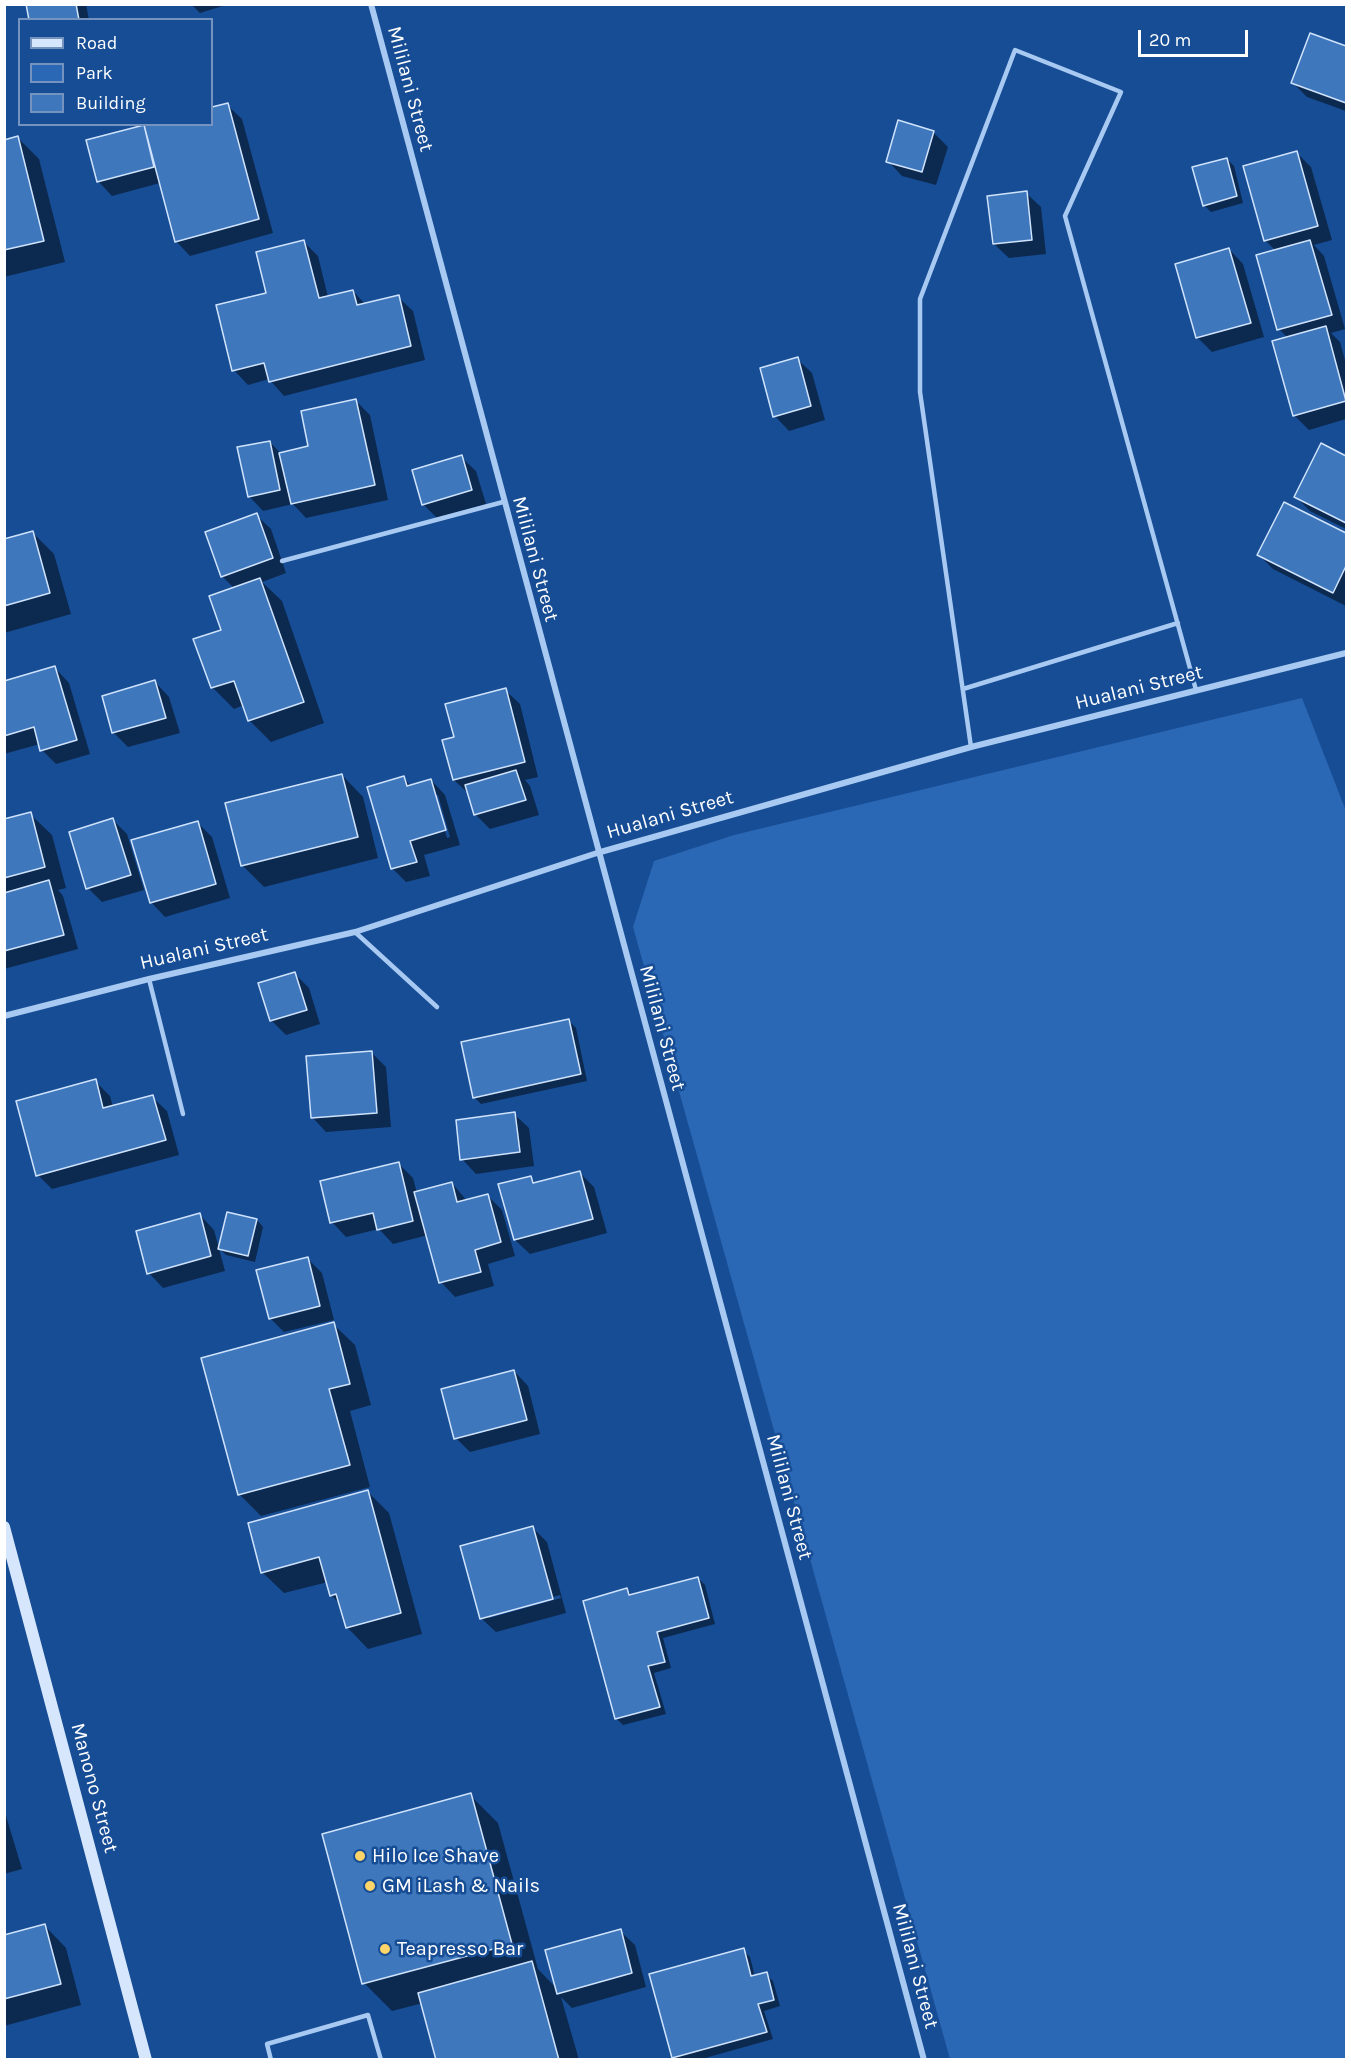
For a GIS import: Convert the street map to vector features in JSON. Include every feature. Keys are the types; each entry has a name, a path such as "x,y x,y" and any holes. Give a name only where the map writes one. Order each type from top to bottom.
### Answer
{"street":[{"name":"Mililani Street","path":"371,4 597,853 924,2060"},
{"name":"Hualani Street","path":"4,1016 149,979 355,932 597,853 971,747 1347,652"},
{"name":"Manono Street","path":"4,1527 146,2060"}],"lane":[{"path":"971,747 920,392 920,299 1015,50 1121,92 1065,216 1196,690"},
{"path":"282,561 503,502"},
{"path":"963,690 1178,623"},
{"path":"355,932 437,1007"},
{"path":"149,979 183,1114"},
{"path":"272,2060 267,2044 369,2015 381,2060"}],"green space":[{"path":"1302,698 1346,811 1346,2059 950,2059 633,927 654,861 734,835"}],"building":[{"path":"26,4 76,4 79,18 29,18"},
{"path":"1310,33 1346,46 1346,103 1291,83"},
{"path":"228,103 259,219 175,242 144,126 213,126 213,107"},
{"path":"898,120 934,131 922,172 886,162"},
{"path":"144,126 154,167 97,182 86,140"},
{"path":"18,136 44,241 4,250 4,140"},
{"path":"1297,151 1318,226 1264,241 1243,166"},
{"path":"1227,158 1237,196 1203,206 1192,167"},
{"path":"1027,191 1032,240 993,244 987,196"},
{"path":"304,240 319,298 353,290 357,305 399,295 411,346 269,382 264,363 232,371 216,305 266,293 256,252"},
{"path":"1310,240 1332,315 1277,330 1256,255"},
{"path":"1229,248 1251,323 1196,338 1175,264"},
{"path":"1326,326 1346,401 1293,416 1272,341"},
{"path":"798,357 811,406 773,417 760,368"},
{"path":"356,399 375,485 291,504 279,453 308,446 301,411"},
{"path":"270,441 280,490 248,497 237,447"},
{"path":"1321,443 1346,456 1346,523 1294,497"},
{"path":"462,455 472,490 422,505 412,470"},
{"path":"1284,502 1346,533 1346,566 1333,593 1257,555"},
{"path":"257,513 273,558 221,577 205,532"},
{"path":"33,531 50,593 4,606 4,539"},
{"path":"260,578 304,702 248,721 234,681 211,688 193,639 221,630 209,596"},
{"path":"55,666 77,740 40,751 34,727 4,736 4,681"},
{"path":"155,680 166,718 112,733 102,696"},
{"path":"506,688 525,762 453,780 442,740 454,737 445,704"},
{"path":"516,770 526,800 474,815 465,785"},
{"path":"342,774 358,837 241,866 225,803"},
{"path":"404,776 407,786 431,779 446,830 410,841 417,862 391,869 367,787"},
{"path":"31,812 45,867 4,878 4,819"},
{"path":"113,818 131,875 86,889 69,832"},
{"path":"198,821 216,884 150,903 131,840"},
{"path":"49,880 64,935 4,951 4,893"},
{"path":"295,972 307,1010 270,1021 258,983"},
{"path":"569,1019 581,1074 473,1098 461,1042"},
{"path":"372,1051 377,1113 311,1118 306,1056"},
{"path":"96,1079 103,1108 153,1095 166,1140 36,1176 16,1101"},
{"path":"515,1112 520,1152 460,1160 456,1120"},
{"path":"399,1162 413,1221 377,1230 373,1213 330,1223 320,1181"},
{"path":"580,1171 593,1219 514,1240 498,1184 531,1176 533,1183"},
{"path":"452,1182 457,1202 488,1194 501,1242 475,1250 481,1272 439,1283 414,1192"},
{"path":"227,1212 257,1219 248,1256 218,1249"},
{"path":"200,1213 211,1256 147,1274 136,1231"},
{"path":"308,1257 320,1306 269,1319 256,1270"},
{"path":"334,1322 350,1384 329,1389 350,1465 238,1495 201,1358"},
{"path":"514,1370 527,1420 454,1439 441,1389"},
{"path":"368,1490 401,1613 346,1628 336,1594 330,1596 319,1557 261,1573 248,1523"},
{"path":"533,1526 553,1599 480,1619 460,1546"},
{"path":"698,1577 709,1618 657,1632 665,1662 648,1666 660,1707 615,1719 583,1601 627,1588 629,1595"},
{"path":"471,1793 512,1944 362,1984 322,1834"},
{"path":"45,1924 61,1984 4,1999 4,1935"},
{"path":"621,1929 632,1973 557,1994 545,1950"},
{"path":"744,1948 751,1976 767,1972 774,2000 758,2004 767,2032 672,2058 649,1974"},
{"path":"532,1961 559,2060 436,2060 418,1993"}],"place":[{"name":"Hilo Ice Shave","path":"360,1856"},
{"name":"GM iLash & Nails","path":"370,1886"},
{"name":"Teapresso Bar","path":"385,1949"}]}
